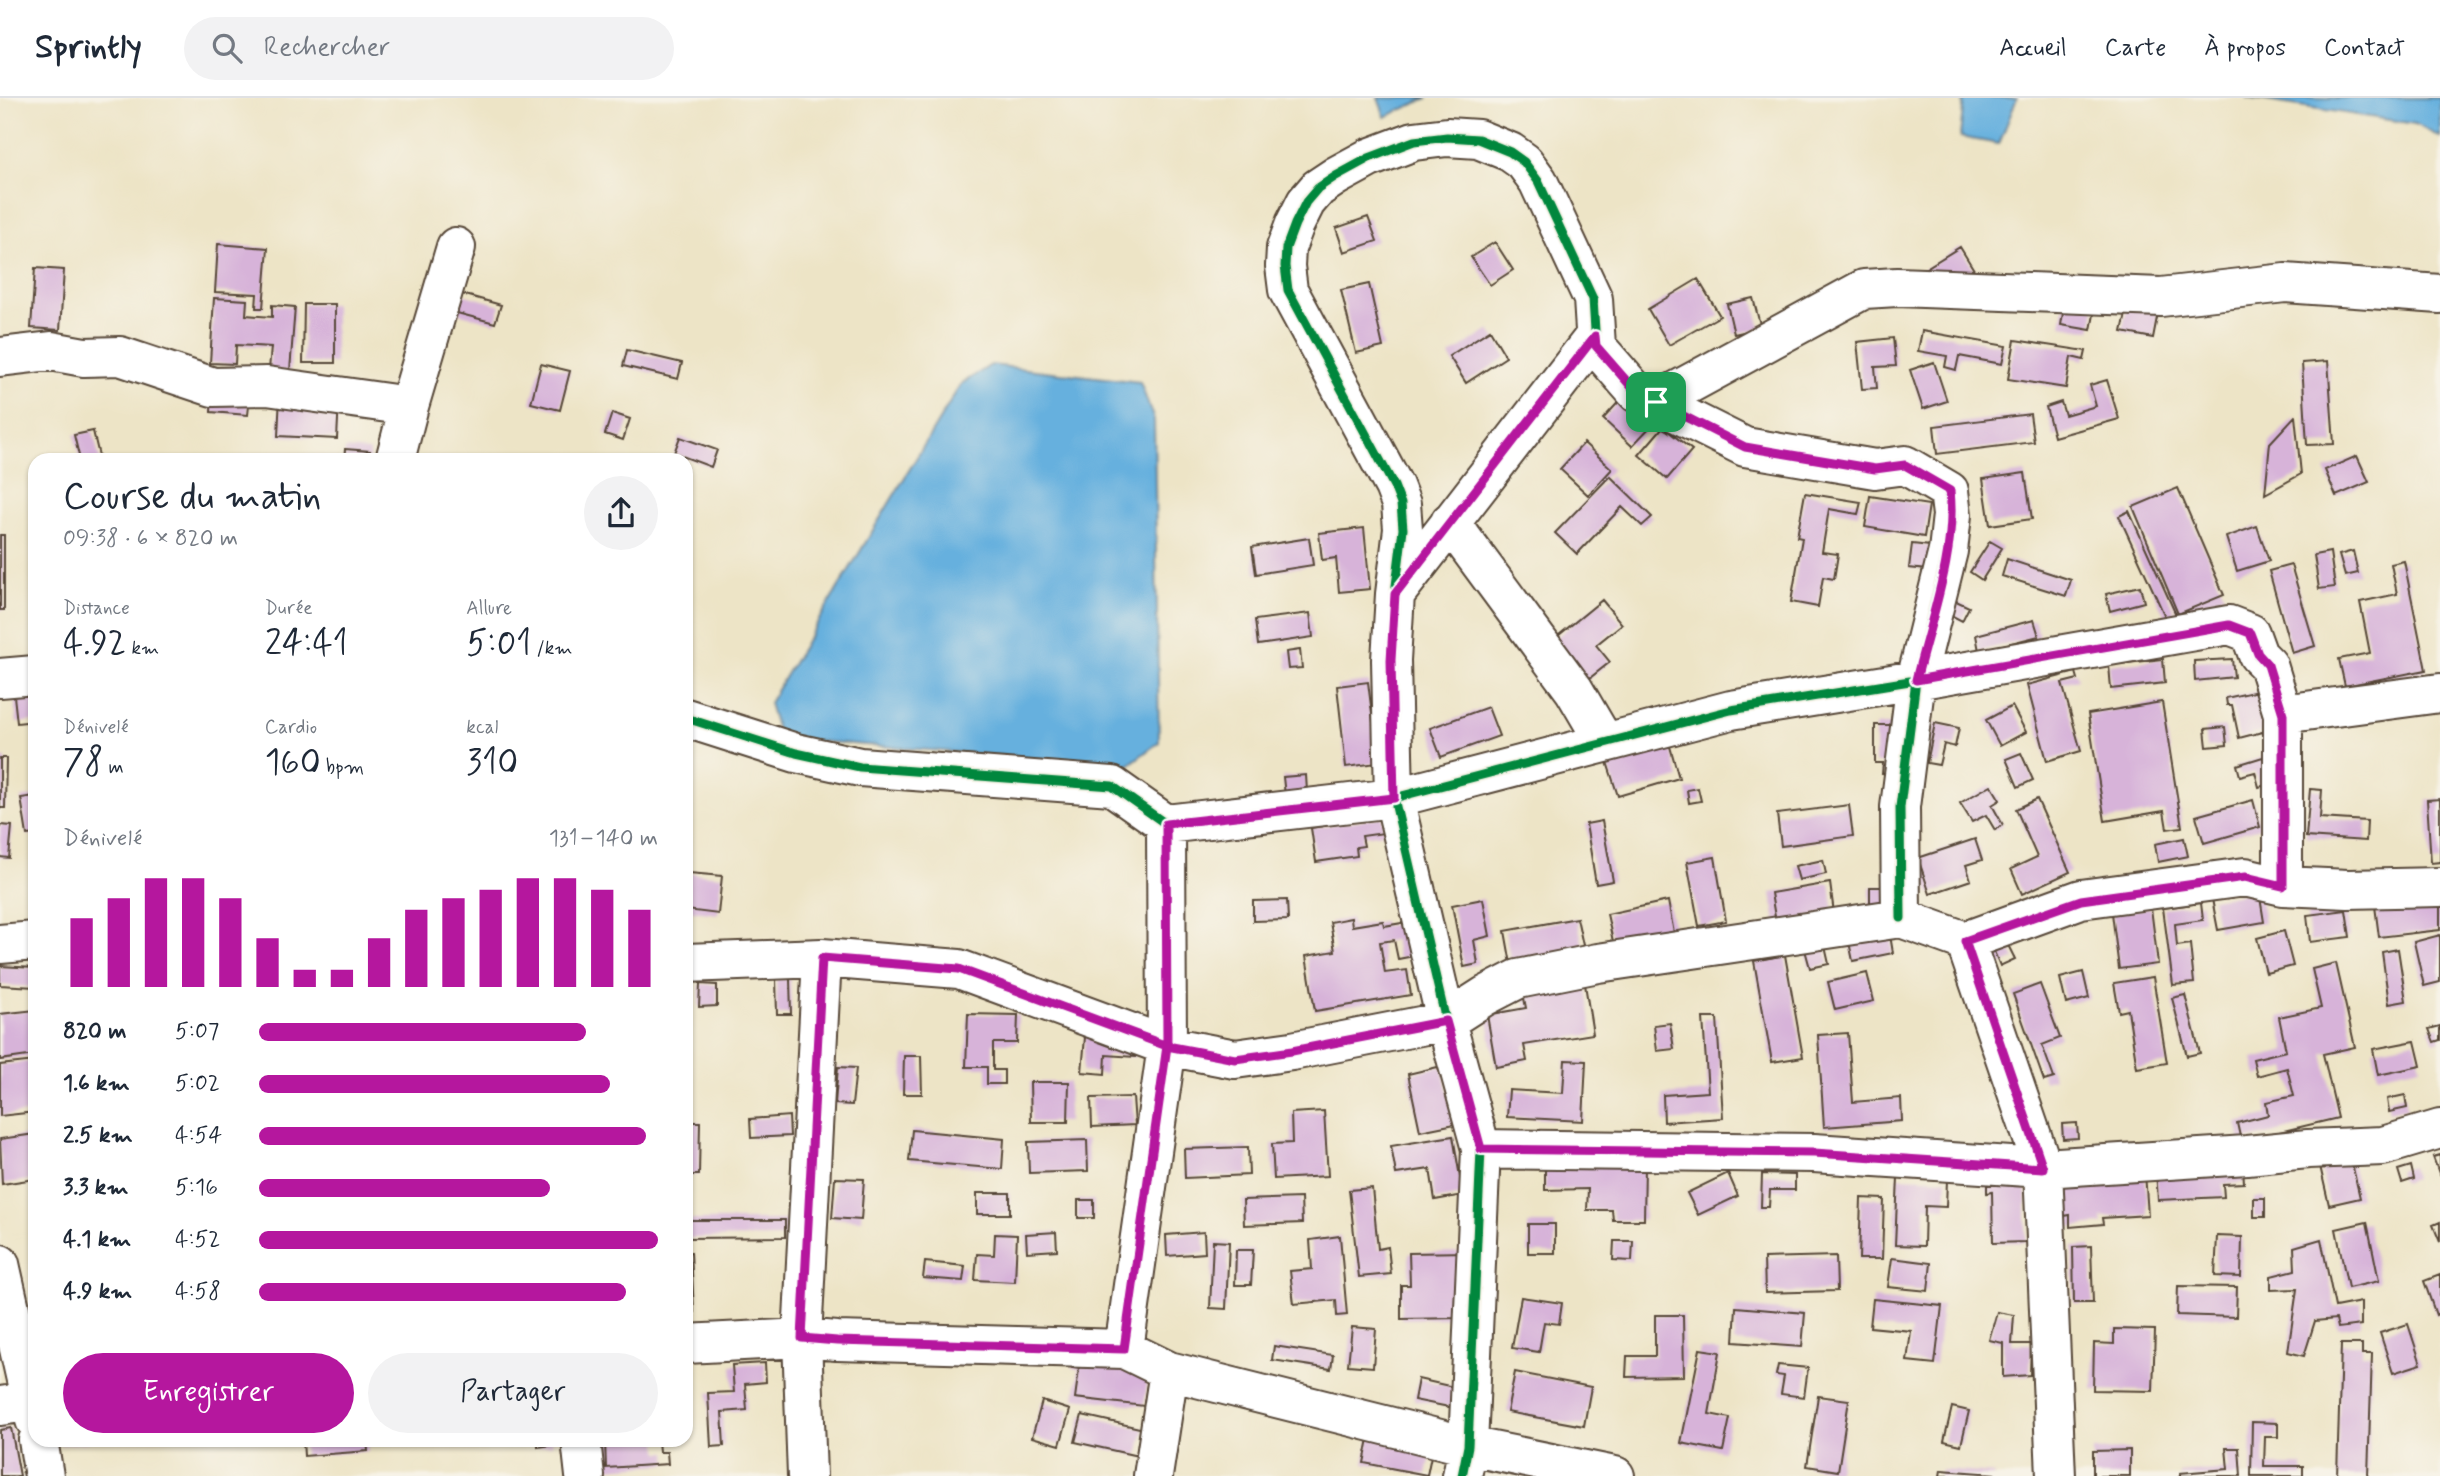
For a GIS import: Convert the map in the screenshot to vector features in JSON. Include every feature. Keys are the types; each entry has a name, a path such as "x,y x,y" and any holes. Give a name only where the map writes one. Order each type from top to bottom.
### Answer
{"street":[{"path":"1465,1461 1481,1149 1446,1021 1394,798 1391,660 1403,529 1401,504 1289,290 1285,266 1286,248 1306,202 1318,188 1369,158 1414,141 1447,137 1478,139 1510,152 1524,162 1538,181 1594,299 1596,346 1637,393 1745,447 1875,469 1905,465 1950,491 1952,515 1948,551 1916,680 1900,807 1901,918"},
{"path":"397,453 456,247"},
{"path":"1656,402 1864,289 1898,287 2161,297 2286,283 2440,294"},
{"path":"1395,594 1595,336"},
{"path":"0,357 51,351 84,356 120,356 213,387 267,386 409,405"},
{"path":"1450,522 1574,690 1605,743"},
{"path":"693,720 796,753 860,767 1112,786 1166,824 1394,798 1731,710 2229,625 2250,633 2258,654 2268,665 2283,714 2283,886"},
{"path":"0,678 28,676"},
{"path":"2283,714 2440,693"},
{"path":"1124,1349 1167,1046 1166,824"},
{"path":"693,963 822,958 959,969 1167,1046 1235,1059 1292,1051 1446,1021 1518,979 1598,963 1901,918 1965,941 2081,900 2245,877 2283,886 2348,889 2440,887"},
{"path":"1965,941 2043,1168 2056,1476"},
{"path":"0,944 28,942"},
{"path":"807,1476 802,1338 822,958"},
{"path":"1481,1149 1814,1153 2043,1168 2383,1146 2440,1129"},
{"path":"0,1264 26,1407"},
{"path":"693,1344 802,1338 1124,1349 1169,1371 1465,1461 1615,1476"},
{"path":"1153,1476 1169,1371"},
{"path":"39,1447 44,1476"},
{"path":"582,1447 585,1476"}],"water":[{"path":"1378,98 1428,98 1385,117"},
{"path":"1964,98 2017,98 1999,144 1960,137"},
{"path":"2247,98 2440,98 2440,137 2415,124"},
{"path":"991,365 1140,382 1154,420 1159,742 1127,766 779,738 769,703 961,384"}],"building":[{"path":"1368,217 1377,241 1344,252 1336,228"},
{"path":"1495,242 1513,270 1490,285 1471,257"},
{"path":"218,244 268,248 263,308 256,308 257,294 215,292"},
{"path":"1960,247 1976,273 1915,275"},
{"path":"35,268 64,270 60,330 31,328"},
{"path":"1698,279 1720,316 1669,345 1648,309"},
{"path":"1369,284 1383,347 1356,353 1341,290"},
{"path":"2067,289 2095,309 2091,330 2061,325"},
{"path":"2131,291 2161,297 2153,338 2122,332"},
{"path":"462,294 501,305 495,323 457,313"},
{"path":"214,298 247,300 246,315 272,317 272,305 295,307 290,371 269,370 271,347 236,345 235,364 210,363"},
{"path":"1753,298 1761,328 1734,334 1727,304"},
{"path":"304,304 335,304 335,363 303,363"},
{"path":"1490,330 1506,357 1466,383 1449,356"},
{"path":"1922,331 2006,346 2002,364 1959,356 1956,370 1945,367 1947,356 1918,351"},
{"path":"1893,338 1896,366 1875,367 1877,388 1862,389 1857,342"},
{"path":"2015,340 2086,351 2084,360 2071,357 2066,388 2008,379"},
{"path":"627,350 682,363 678,379 623,366"},
{"path":"2328,361 2334,444 2307,445 2302,363"},
{"path":"1934,362 1947,401 1923,409 1910,370"},
{"path":"541,364 570,371 560,410 531,403"},
{"path":"2107,380 2119,419 2054,437 2046,407 2061,402 2065,415 2096,406 2090,385"},
{"path":"212,395 250,397 248,415 211,412"},
{"path":"280,396 339,399 337,439 278,436"},
{"path":"1624,396 1654,423 1632,446 1603,419"},
{"path":"612,413 630,419 623,440 605,434"},
{"path":"2030,414 2034,442 1937,454 1934,426"},
{"path":"2295,416 2301,474 2265,494 2270,443"},
{"path":"1663,427 1692,450 1667,479 1639,455"},
{"path":"93,431 98,453 78,453 74,435"},
{"path":"680,437 717,450 711,467 693,460 693,453 674,453"},
{"path":"1584,443 1612,469 1588,495 1560,469"},
{"path":"345,449 370,451 370,453 345,453"},
{"path":"2357,456 2369,482 2336,496 2325,470"},
{"path":"2025,473 2032,519 1990,525 1983,479"},
{"path":"1610,476 1652,517 1642,526 1622,507 1577,554 1555,533"},
{"path":"2178,488 2224,595 2178,614 2133,507"},
{"path":"1805,493 1861,502 1858,514 1829,509 1822,552 1838,554 1834,579 1823,577 1818,607 1791,602 1802,538 1797,537"},
{"path":"1870,496 1929,505 1924,537 1865,527"},
{"path":"2129,511 2177,617 2167,621 2119,516"},
{"path":"2257,526 2269,561 2237,571 2226,537"},
{"path":"1364,528 1370,589 1339,592 1336,558 1322,560 1319,533"},
{"path":"0,535 4,535 4,610 0,610"},
{"path":"1309,538 1313,565 1256,574 1252,547"},
{"path":"1990,541 2002,548 1982,580 1970,572"},
{"path":"1912,544 1930,546 1927,570 1909,568"},
{"path":"2353,551 2358,573 2345,576 2339,555"},
{"path":"2330,552 2335,587 2319,589 2314,555"},
{"path":"2007,559 2071,580 2066,596 2002,576"},
{"path":"2404,561 2426,670 2345,686 2339,659 2370,653 2360,602 2397,594 2391,564"},
{"path":"2291,565 2315,646 2292,653 2269,571"},
{"path":"2140,586 2144,602 2110,611 2106,594"},
{"path":"1602,600 1622,624 1596,645 1610,662 1586,681 1553,640"},
{"path":"1954,600 1969,607 1962,621 1947,613"},
{"path":"1310,613 1313,637 1258,645 1255,620"},
{"path":"2034,620 2039,636 1979,651 1976,635"},
{"path":"1300,650 1302,668 1288,669 1286,652"},
{"path":"2163,659 2165,683 2111,689 2109,665"},
{"path":"2232,659 2234,677 2195,681 2194,661"},
{"path":"2076,672 2078,679 2062,683 2081,751 2047,761 2027,685"},
{"path":"1368,682 1378,763 1346,767 1337,686"},
{"path":"2258,691 2266,731 2239,738 2232,705 2227,705 2226,698"},
{"path":"28,695 28,722 17,723 14,696"},
{"path":"2162,702 2182,827 2167,829 2164,811 2105,821 2088,714"},
{"path":"2012,706 2026,732 2000,746 1986,720"},
{"path":"1488,707 1499,736 1441,757 1430,728"},
{"path":"1935,723 1959,728 1955,747 1944,744 1939,765 1927,763"},
{"path":"1875,725 1892,725 1892,774 1882,774 1883,763 1875,763"},
{"path":"2225,727 2227,745 2207,747 2205,729"},
{"path":"1669,743 1679,778 1618,796 1607,762"},
{"path":"2021,753 2033,780 2018,787 2006,759"},
{"path":"2266,756 2273,783 2259,787 2255,772 2240,776 2237,765"},
{"path":"0,758 6,758 5,808 0,808"},
{"path":"1306,775 1307,792 1285,795 1283,777"},
{"path":"1991,785 2000,800 1992,805 2003,825 1995,830 1986,815 1972,822 1960,803"},
{"path":"1698,788 1701,801 1689,803 1687,790"},
{"path":"2310,789 2322,790 2320,818 2367,821 2366,841 2306,837"},
{"path":"28,797 28,835 27,835 21,798"},
{"path":"2037,799 2070,872 2022,894 2011,869 2037,857 2016,809"},
{"path":"2440,799 2440,862 2431,863 2427,800"},
{"path":"2253,800 2260,827 2204,843 2196,816"},
{"path":"1849,805 1853,836 1781,846 1777,814"},
{"path":"1382,817 1384,833 1362,836 1364,846 1356,847 1357,856 1316,862 1311,828"},
{"path":"1602,821 1613,881 1596,884 1586,824"},
{"path":"0,825 12,826 9,858 0,857"},
{"path":"2184,838 2188,856 2158,862 2155,844"},
{"path":"1975,839 1982,860 1966,865 1971,880 1930,894 1918,858"},
{"path":"1715,857 1726,921 1699,926 1687,862"},
{"path":"1823,860 1826,874 1799,880 1795,866"},
{"path":"693,873 722,876 718,914 693,911"},
{"path":"1830,883 1834,913 1776,923 1771,893"},
{"path":"1870,887 1890,887 1890,906 1870,906"},
{"path":"2259,891 2264,922 2218,930 2212,899"},
{"path":"2440,898 2440,930 2379,937 2375,906"},
{"path":"1483,899 1490,936 1474,940 1478,964 1464,967 1452,905"},
{"path":"1287,900 1288,920 1253,921 1253,901"},
{"path":"1668,901 1674,933 1614,946 1607,914"},
{"path":"2201,903 2203,920 2175,924 2177,946 2190,944 2194,983 2173,985 2163,908"},
{"path":"2151,908 2158,964 2119,969 2112,913"},
{"path":"2346,910 2350,937 2310,942 2307,915"},
{"path":"1351,918 1352,926 1383,921 1384,926 1408,922 1414,956 1398,959 1394,940 1380,942 1385,973 1407,970 1411,995 1315,1011 1306,956 1335,951 1330,922"},
{"path":"1577,918 1584,950 1511,964 1505,931"},
{"path":"1889,929 1893,953 1853,961 1848,937"},
{"path":"2284,931 2293,966 2266,973 2257,938"},
{"path":"2440,935 2440,982 2424,986 2414,942"},
{"path":"1824,942 1829,964 1810,968 1804,946"},
{"path":"2007,943 2015,959 2000,966 1993,949"},
{"path":"2398,949 2406,1001 2389,1004 2382,952"},
{"path":"1785,955 1803,1057 1772,1062 1754,961"},
{"path":"2336,963 2355,1047 2323,1054 2338,1118 2241,1141 2237,1123 2268,1115 2266,1102 2294,1096 2287,1068 2257,1076 2253,1059 2286,1051 2279,1017 2321,1008 2312,969"},
{"path":"0,966 28,968 28,987 0,985"},
{"path":"2083,972 2089,998 2066,1004 2060,978"},
{"path":"1867,973 1874,1001 1835,1010 1828,982"},
{"path":"2153,977 2167,1063 2137,1068 2128,1010 2119,1012 2114,983"},
{"path":"1584,978 1593,1034 1524,1045 1527,1061 1496,1067 1487,1015 1526,1008 1522,988"},
{"path":"776,979 790,979 791,1014 777,1014"},
{"path":"700,984 717,985 717,1006 699,1007"},
{"path":"2040,984 2060,1038 2042,1045 2054,1078 2044,1081 2013,994"},
{"path":"2185,995 2200,1053 2187,1056 2172,998"},
{"path":"28,1011 28,1056 0,1060 0,1014"},
{"path":"968,1014 1018,1015 1017,1043 993,1043 993,1070 1004,1070 1004,1084 987,1084 987,1067 966,1067"},
{"path":"1703,1018 1717,1018 1723,1118 1664,1122 1663,1095 1708,1092"},
{"path":"1670,1023 1674,1049 1657,1051 1654,1025"},
{"path":"1086,1025 1136,1028 1135,1057 1106,1055 1105,1074 1082,1072"},
{"path":"2440,1026 2440,1040 2434,1042 2429,1029"},
{"path":"1848,1033 1853,1102 1901,1098 1902,1121 1824,1127 1818,1035"},
{"path":"2415,1041 2421,1066 2378,1075 2373,1049"},
{"path":"904,1056 921,1056 922,1094 903,1094"},
{"path":"1565,1060 1586,1061 1583,1121 1507,1117 1509,1090 1563,1093"},
{"path":"28,1062 28,1113 0,1116 0,1065"},
{"path":"1442,1066 1455,1124 1420,1131 1408,1074"},
{"path":"838,1067 856,1068 852,1105 835,1104"},
{"path":"1030,1082 1069,1082 1068,1122 1031,1122"},
{"path":"2405,1095 2407,1108 2389,1112 2387,1099"},
{"path":"1133,1097 1135,1125 1092,1127 1091,1098"},
{"path":"1324,1111 1328,1176 1274,1179 1272,1144 1292,1143 1291,1113"},
{"path":"789,1116 790,1136 751,1138 750,1119"},
{"path":"693,1122 700,1122 699,1175 693,1175"},
{"path":"2077,1123 2078,1138 2063,1139 2062,1124"},
{"path":"912,1130 1004,1139 1002,1169 909,1161"},
{"path":"28,1135 28,1180 2,1184 0,1139"},
{"path":"1453,1136 1463,1195 1435,1200 1430,1169 1396,1174 1391,1146"},
{"path":"1087,1140 1088,1171 1029,1173 1028,1142"},
{"path":"1248,1147 1249,1175 1185,1178 1184,1149"},
{"path":"2440,1155 2440,1176 2433,1157"},
{"path":"2351,1159 2360,1198 2329,1205 2320,1166"},
{"path":"1545,1165 1645,1165 1644,1220 1613,1220 1612,1210 1587,1210 1588,1189 1545,1190"},
{"path":"2411,1166 2414,1179 2402,1183 2398,1170"},
{"path":"2243,1167 2244,1183 2223,1184 2224,1197 2158,1200 2156,1171"},
{"path":"1728,1173 1738,1196 1698,1215 1687,1193"},
{"path":"2145,1173 2148,1215 2102,1218 2103,1224 2070,1227 2070,1215 2064,1216 2061,1179"},
{"path":"1762,1174 1795,1175 1795,1190 1770,1190 1769,1207 1761,1207"},
{"path":"1898,1177 1947,1179 1946,1207 1925,1206 1924,1246 1895,1245"},
{"path":"835,1178 864,1179 861,1220 832,1218"},
{"path":"2026,1184 2026,1242 1993,1243 1992,1192 1987,1193 1987,1185"},
{"path":"1372,1188 1378,1249 1388,1247 1391,1274 1359,1277 1349,1190"},
{"path":"977,1193 1010,1193 1010,1214 977,1214"},
{"path":"1301,1198 1302,1223 1244,1225 1243,1200"},
{"path":"1861,1198 1884,1199 1882,1259 1859,1259"},
{"path":"2254,1198 2265,1198 2265,1217 2254,1217"},
{"path":"1078,1200 1094,1200 1094,1218 1078,1218"},
{"path":"693,1220 785,1220 785,1237 693,1238"},
{"path":"2367,1222 2379,1281 2348,1288 2336,1229"},
{"path":"2440,1222 2440,1242 2433,1225"},
{"path":"1528,1224 1555,1224 1555,1253 1528,1253"},
{"path":"1056,1232 1057,1250 1027,1252 1026,1234"},
{"path":"1204,1232 1205,1253 1167,1256 1166,1235"},
{"path":"995,1234 1017,1235 1015,1282 975,1280 977,1254 994,1255"},
{"path":"1340,1236 1347,1315 1337,1316 1336,1300 1294,1304 1290,1271 1312,1269 1310,1240"},
{"path":"2217,1236 2242,1237 2241,1277 2215,1276"},
{"path":"2321,1239 2335,1307 2361,1302 2361,1325 2338,1328 2336,1319 2315,1321 2304,1356 2288,1352 2297,1289 2271,1290 2271,1276 2295,1270 2294,1247"},
{"path":"1213,1241 1229,1242 1226,1309 1210,1308"},
{"path":"1614,1241 1633,1241 1632,1261 1613,1260"},
{"path":"2091,1246 2093,1303 2074,1303 2073,1247"},
{"path":"1236,1250 1253,1250 1251,1285 1235,1285"},
{"path":"1468,1252 1463,1318 1401,1319 1401,1285 1410,1285 1409,1253"},
{"path":"1836,1256 1837,1291 1765,1293 1764,1258"},
{"path":"1892,1258 1931,1263 1928,1291 1888,1287"},
{"path":"925,1262 965,1266 963,1281 923,1278"},
{"path":"2440,1275 2440,1313 2436,1315 2424,1281"},
{"path":"2178,1286 2237,1287 2236,1317 2177,1315"},
{"path":"1521,1297 1562,1303 1559,1324 1544,1322 1539,1352 1512,1348"},
{"path":"1873,1299 1942,1306 1935,1364 1907,1361 1911,1331 1870,1327"},
{"path":"1736,1307 1805,1313 1802,1347 1734,1342"},
{"path":"1997,1312 2014,1315 2012,1344 2031,1344 2030,1375 2003,1377 2003,1343 1989,1340"},
{"path":"1655,1315 1683,1315 1684,1376 1626,1377 1627,1356 1655,1356"},
{"path":"2408,1324 2421,1364 2393,1373 2380,1333"},
{"path":"1352,1327 1376,1329 1373,1367 1348,1365"},
{"path":"2114,1329 2155,1330 2153,1391 2093,1390 2094,1343 2114,1344"},
{"path":"2341,1344 2362,1344 2362,1354 2372,1354 2368,1476 2337,1476"},
{"path":"1274,1346 1333,1355 1331,1369 1272,1360"},
{"path":"1700,1349 1720,1352 1709,1414 1730,1418 1723,1451 1681,1443"},
{"path":"1073,1361 1149,1371 1144,1406 1075,1398 1079,1369 1072,1368"},
{"path":"765,1363 766,1382 745,1384 747,1410 722,1412 724,1446 711,1447 708,1393 734,1392 732,1365"},
{"path":"1778,1365 1808,1368 1804,1397 1781,1394 1784,1376 1776,1375"},
{"path":"1515,1372 1591,1387 1584,1426 1507,1412"},
{"path":"1418,1379 1458,1388 1454,1408 1414,1400"},
{"path":"1818,1396 1849,1400 1838,1471 1807,1466"},
{"path":"1042,1401 1070,1410 1060,1445 1032,1437"},
{"path":"1952,1407 1969,1411 1961,1445 1944,1441"},
{"path":"1082,1415 1144,1429 1138,1456 1075,1442"},
{"path":"2252,1422 2278,1423 2278,1437 2265,1437 2264,1466 2303,1466 2303,1476 2251,1476"},
{"path":"11,1428 20,1476 0,1476 0,1430"},
{"path":"1370,1434 1433,1446 1427,1475 1364,1463"},
{"path":"303,1447 368,1447 368,1451 304,1456"},
{"path":"605,1447 659,1447 659,1452 667,1452 668,1464 606,1468"},
{"path":"2226,1448 2239,1448 2241,1476 2180,1476 2180,1473 2228,1469"},
{"path":"2130,1450 2130,1476 2093,1476 2093,1451"},
{"path":"1941,1470 1994,1474 1940,1476"}],"cycle path":[{"path":"1462,1476 1468,1446 1481,1149 1446,1021 1394,798 1391,660 1403,529 1401,504 1394,486 1288,290 1286,248 1306,202 1318,188 1369,158 1414,141 1447,137 1478,139 1510,152 1524,162 1538,181 1593,299 1596,346 1637,393 1745,447 1875,469 1905,465 1949,491 1952,515 1948,551 1916,680 1900,807 1901,918"},
{"path":"693,720 796,753 860,767 1112,786 1166,824 1394,798 1731,710 2229,625 2250,633 2258,655 2268,665 2283,714 2283,886"}],"route":[{"path":"1656,402 1637,393 1596,346 1595,336 1395,594 1391,660 1394,798 1166,824 1167,1046 959,969 822,958 802,1338 1124,1349 1167,1046 1235,1059 1292,1051 1446,1021 1481,1149 1814,1153 2043,1168 1965,941 2081,900 2245,877 2283,886 2283,714 2268,665 2258,654 2250,633 2229,625 1916,680 1948,551 1952,515 1950,491 1905,465 1875,469 1745,447 1656,402"}]}
